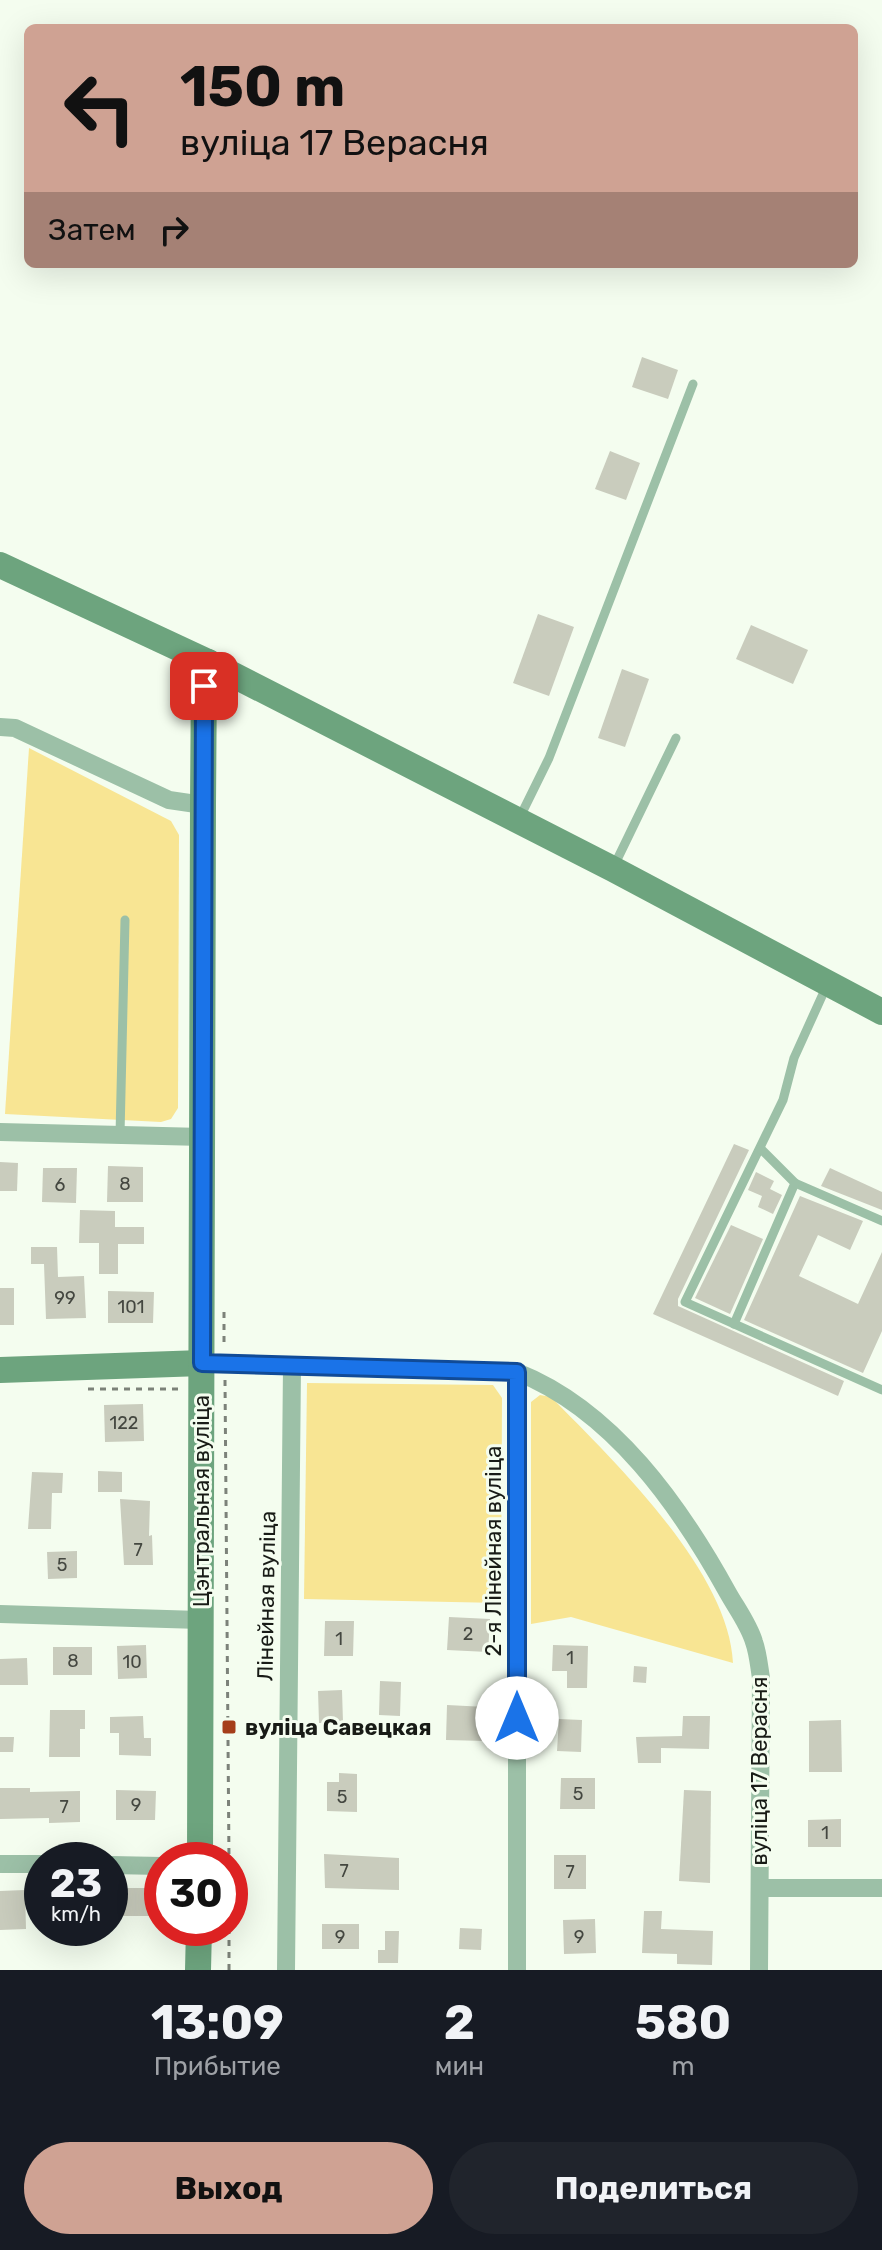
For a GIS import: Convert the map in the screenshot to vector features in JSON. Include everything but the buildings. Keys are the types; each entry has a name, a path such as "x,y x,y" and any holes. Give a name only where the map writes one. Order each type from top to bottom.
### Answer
{"street":[{"path":"0,565 208,662 519,820 882,1012"},
{"name":"Цэнтральная вуліца","path":"200,1842 200,1620 210,1381 203,1137 204,686 208,662"},
{"path":"0,727 15,728 169,800 203,805"},
{"path":"0,1132 203,1137"},
{"name":"вуліца 17 Верасня","path":"0,1370 210,1381 292,1366 517,1372 542,1381 592,1416 655,1481 709,1558 754,1640 761,1678 759,1970"},
{"name":"Лінейная вуліца","path":"286,1970 292,1366"},
{"name":"2-я Лінейная вуліца","path":"517,1372 517,1970"},
{"path":"0,1614 200,1620"},
{"path":"0,1864 24,1864"},
{"path":"760,1888 882,1888"},
{"path":"198,1970 199,1946"}],"lane":[{"path":"519,820 560,731 693,384"},
{"path":"613,869 676,738"},
{"path":"120,1135 125,920"},
{"path":"827,985 761,1149 685,1302 882,1390"},
{"path":"761,1149 795,1183 882,1221"},
{"path":"734,1324 795,1183"}],"path":[{"path":"78,1389 210,1381"},
{"path":"229,1946 229,1970"}],"shaded area":[{"path":"29,748 171,821 179,835 178,1108 171,1119 161,1122 5,1114"},
{"path":"307,1383 493,1385 502,1398 501,1603 304,1599"},
{"path":"540,1395 551,1397 605,1452 664,1519 690,1555 712,1591 727,1628 733,1663 571,1617 531,1624 531,1402"}],"place":[{"name":"вуліца Савецкая","path":"229,1727"}],"route":[{"path":"204,686 202,1363 517,1372 517,1718"}]}
